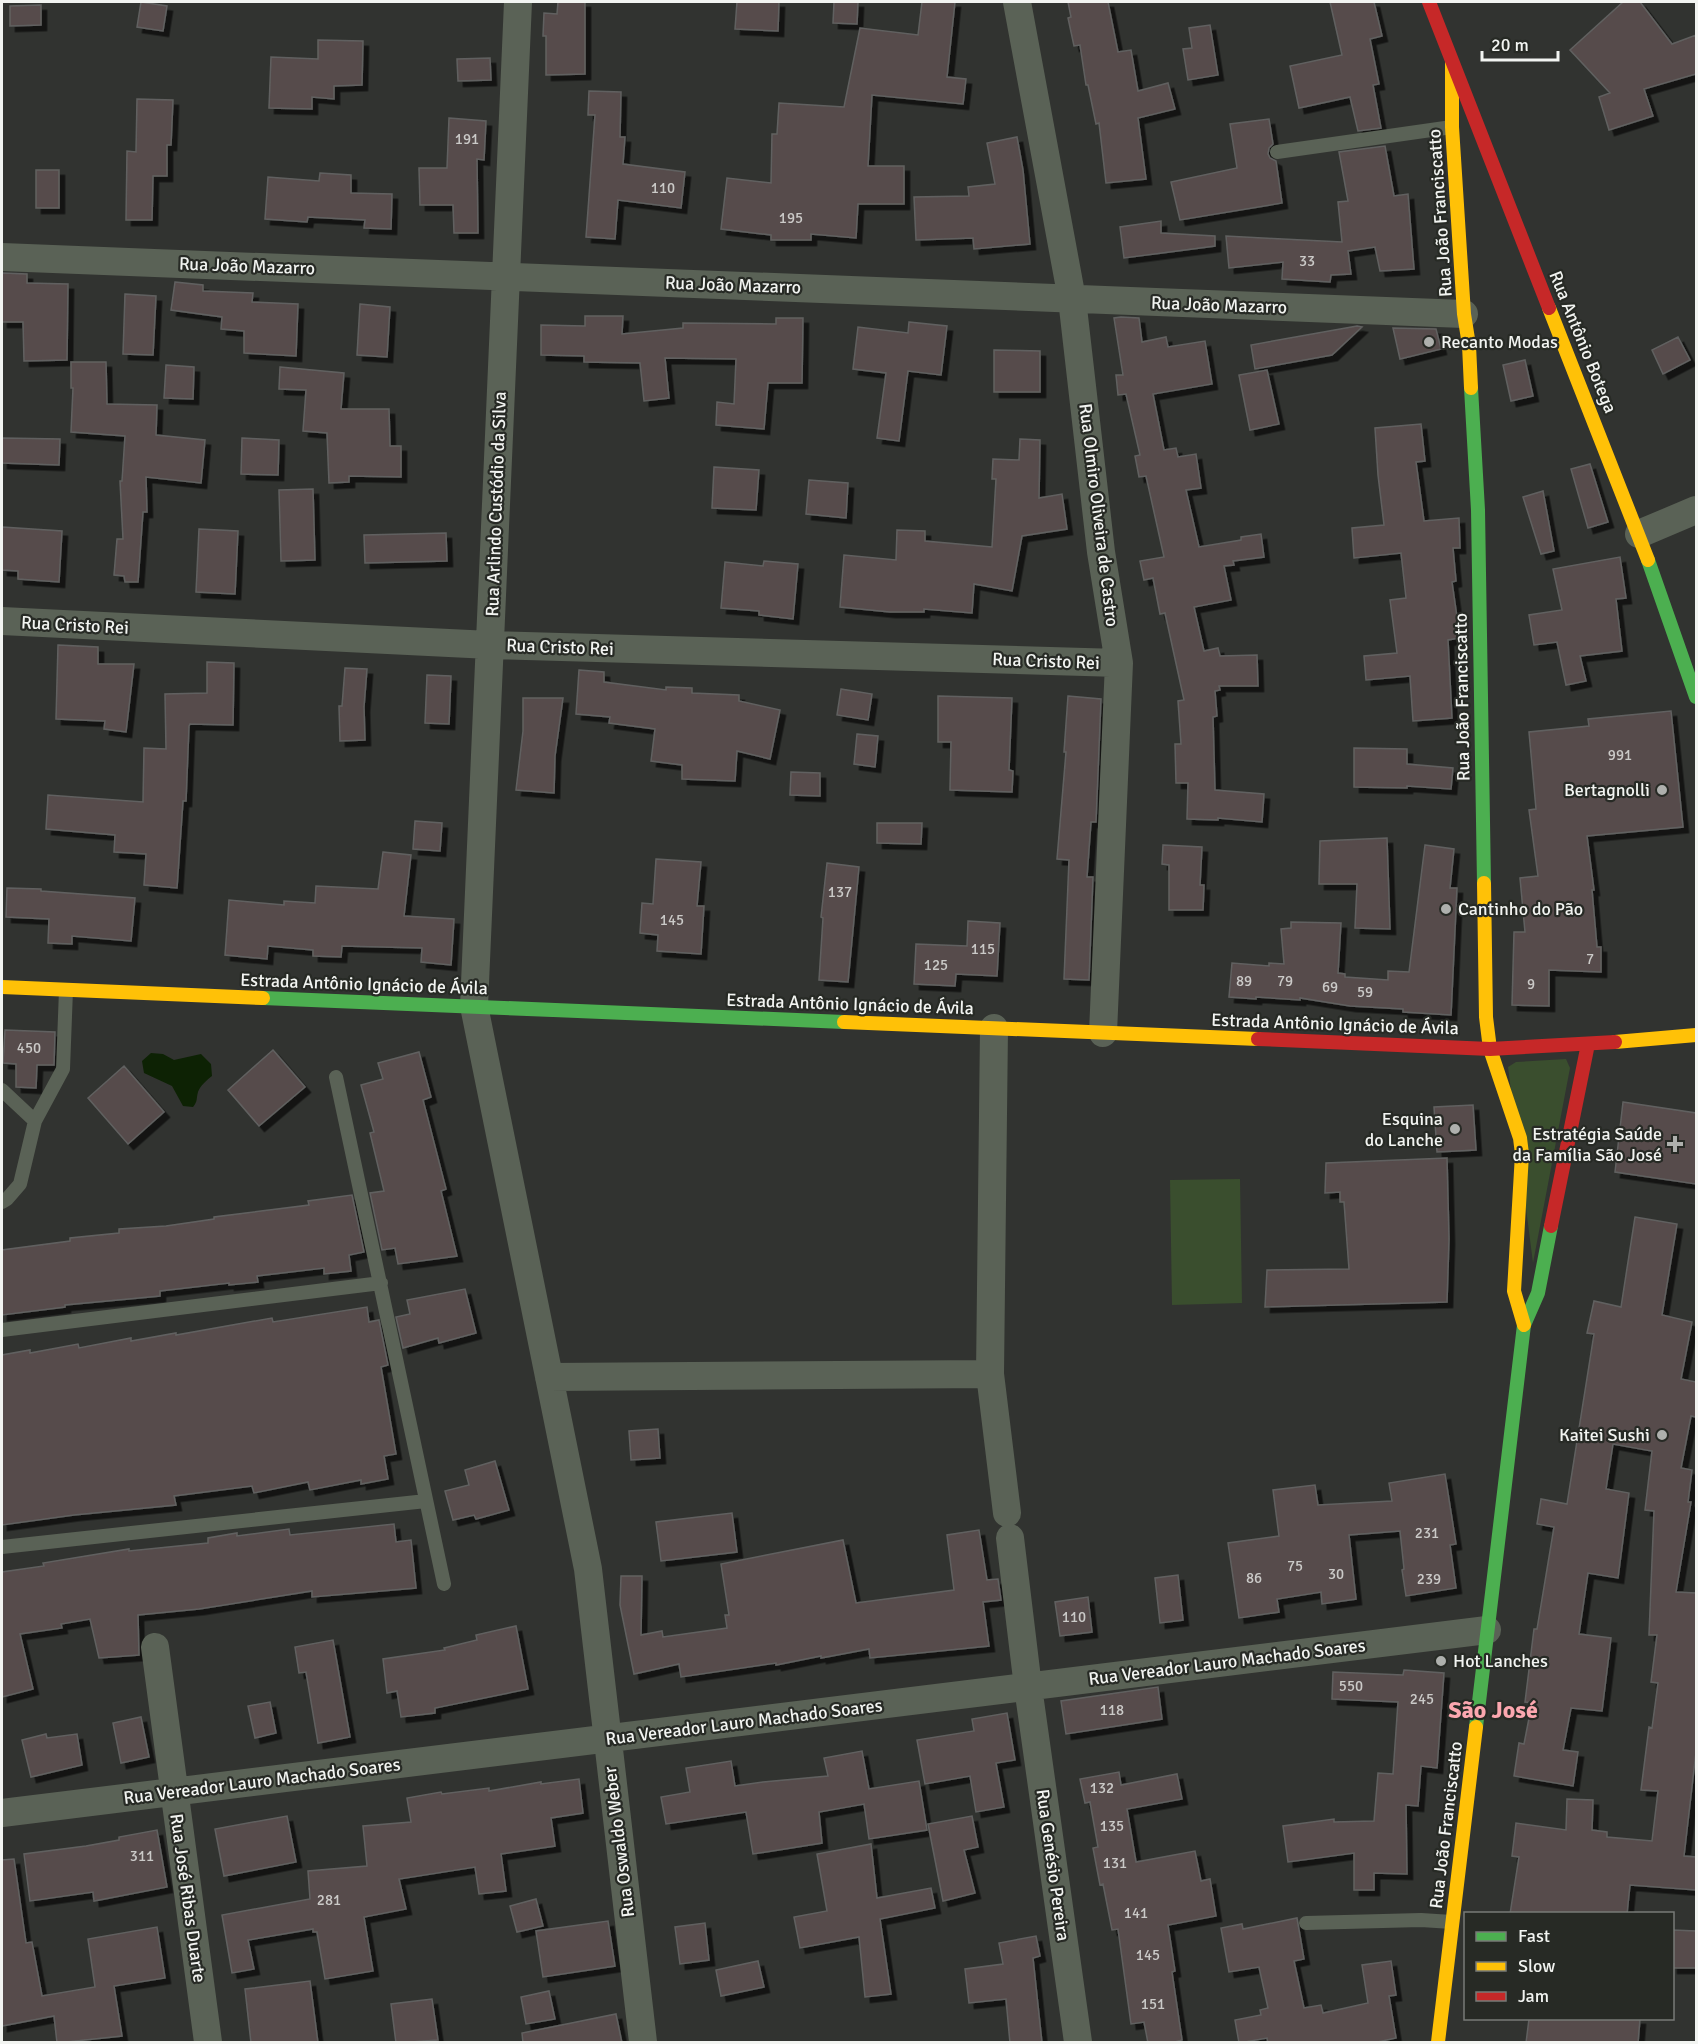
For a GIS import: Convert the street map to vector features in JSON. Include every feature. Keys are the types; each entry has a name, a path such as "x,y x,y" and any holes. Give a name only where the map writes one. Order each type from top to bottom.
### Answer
{"street":[{"name":"Rua Arlindo Custódio da Silva","path":"518,2 474,1006 549,1377"},
{"name":"Rua Olmiro Oliveira de Castro","path":"1017,2 1072,299 1101,552 1119,663 1103,1033"},
{"name":"Rua Antônio Botega","path":"1430,2 1452,63 1639,534 1696,697"},
{"name":"Rua João Franciscatto","path":"1452,63 1452,127 1478,510 1486,1006 1490,1049 1520,1138 1522,1154 1514,1291 1524,1325"},
{"name":"Rua João Mazarro","path":"2,257 1464,314"},
{"path":"1639,534 1696,510"},
{"name":"Rua Cristo Rei","path":"2,621 490,645 1119,663"},
{"name":"Estrada Antônio Ignácio de Ávila","path":"2,987 1490,1049 1696,1035"},
{"name":"Rua Genésio Pereira","path":"994,1028 990,1374 1028,1687 1078,2043"},
{"name":"Rua João Franciscatto","path":"1438,2043 1524,1325 1538,1293 1588,1044"},
{"path":"549,1377 990,1374"},
{"name":"Rua Oswaldo Weber","path":"549,1377 588,1569 643,2043"},
{"name":"Rua Vereador Lauro Machado Soares","path":"2,1813 1487,1630"},
{"name":"Rua José Ribas Duarte","path":"155,1647 208,2043"}],"lane":[{"path":"1277,152 1452,127"},
{"path":"2,1202 20,1184 34,1121 63,1069 66,989"},
{"path":"336,1077 444,1584"},
{"path":"2,1090 34,1121"},
{"path":"2,1330 381,1283"},
{"path":"2,1547 426,1501"},
{"path":"1306,1923 1421,1920 1452,1922"}],"shaded area":[{"path":"151,1053 163,1054 174,1060 201,1054 211,1064 212,1076 200,1088 193,1107 183,1106 172,1086 144,1073 142,1061"},
{"path":"1566,1059 1570,1068 1533,1263 1508,1067 1516,1062"},
{"path":"1240,1179 1242,1303 1172,1305 1170,1180"}],"building":[{"path":"141,2 167,6 163,31 137,27"},
{"path":"558,2 585,2 585,74 546,75 544,13 557,14"},
{"path":"737,2 779,2 778,31 735,29"},
{"path":"834,2 858,2 857,24 833,23"},
{"path":"922,2 955,2 947,77 966,79 963,104 872,95 868,166 904,166 904,204 858,204 856,238 811,234 811,240 771,240 771,235 721,229 727,178 771,183 772,134 777,134 779,103 844,107 860,28 918,35"},
{"path":"1068,2 1108,2 1118,52 1131,50 1138,91 1168,83 1175,109 1138,118 1146,179 1106,183 1099,123 1096,124 1088,85 1086,85 1080,45 1074,46 1068,18 1071,17"},
{"path":"1330,2 1374,2 1382,36 1370,39 1379,84 1373,85 1381,128 1358,131 1350,97 1299,108 1290,66 1342,55"},
{"path":"1623,2 1640,2 1672,44 1696,35 1696,74 1644,89 1653,116 1609,130 1599,97 1610,93 1570,50"},
{"path":"41,5 41,25 10,26 10,6"},
{"path":"1210,25 1218,75 1188,80 1183,49 1192,48 1189,28"},
{"path":"318,40 363,41 362,85 334,86 334,99 312,97 312,109 269,108 271,57 318,59"},
{"path":"490,58 491,80 458,81 457,59"},
{"path":"589,91 621,92 620,137 625,137 623,164 685,172 681,208 618,200 615,239 586,237 595,115 588,115"},
{"path":"137,99 173,100 171,145 167,145 167,176 153,176 152,220 126,220 127,151 136,152"},
{"path":"449,118 486,121 484,160 477,159 478,233 454,233 453,205 420,205 419,168 447,168"},
{"path":"1269,119 1273,144 1268,154 1276,161 1282,203 1180,220 1171,182 1237,168 1230,124"},
{"path":"1017,137 1023,170 1030,244 974,249 973,238 916,240 914,197 969,196 968,187 995,184 987,143"},
{"path":"1385,146 1394,196 1408,194 1414,269 1380,271 1375,247 1348,251 1351,274 1331,275 1330,282 1282,279 1283,262 1229,268 1226,236 1342,242 1338,202 1348,201 1339,152"},
{"path":"36,170 59,170 59,208 36,208"},
{"path":"320,173 351,175 351,193 392,194 391,229 364,228 365,220 308,217 307,222 265,219 268,177 319,181"},
{"path":"1161,221 1161,233 1215,236 1215,246 1124,258 1120,227"},
{"path":"2,273 27,274 27,283 68,284 67,360 24,361 23,322 2,322"},
{"path":"175,282 203,285 203,291 253,293 252,302 298,304 296,356 244,353 244,331 221,329 222,317 171,310"},
{"path":"125,294 156,296 153,355 123,354"},
{"path":"360,304 390,307 387,357 357,355"},
{"path":"585,316 623,316 622,334 683,328 683,323 776,324 776,318 803,318 802,383 768,383 764,429 716,425 717,402 734,404 736,359 665,358 669,398 644,401 640,363 584,362 584,356 541,355 541,325 585,326"},
{"path":"1114,318 1139,318 1142,342 1166,337 1168,347 1205,341 1212,384 1153,394 1164,450 1176,448 1178,457 1196,454 1201,488 1186,490 1199,547 1261,534 1264,557 1233,561 1234,565 1224,566 1231,600 1194,607 1204,651 1218,648 1220,656 1257,655 1258,686 1219,686 1220,690 1215,691 1217,716 1213,717 1215,790 1264,794 1262,822 1218,818 1218,820 1187,819 1188,783 1176,783 1175,744 1181,744 1178,701 1184,700 1165,613 1160,614 1153,578 1144,580 1140,561 1164,557 1146,476 1139,477 1135,456 1140,455 1126,394 1118,395 1116,375 1123,375"},
{"path":"909,322 947,326 941,375 908,371 899,441 877,438 886,373 853,369 858,327 908,333"},
{"path":"1362,327 1332,355 1255,369 1251,345"},
{"path":"1393,328 1436,329 1441,349 1400,359"},
{"path":"1678,337 1690,360 1663,374 1652,350"},
{"path":"994,350 1040,351 1040,392 994,392"},
{"path":"1525,360 1533,396 1511,401 1503,365"},
{"path":"71,362 106,362 107,404 157,405 156,435 205,440 201,483 146,477 147,512 143,512 138,582 125,582 124,576 114,575 117,539 123,539 120,481 122,481 125,436 71,432 73,388 71,388"},
{"path":"166,365 194,367 193,399 164,398"},
{"path":"280,367 344,373 341,409 389,409 390,446 401,446 401,477 349,476 349,482 329,483 327,433 303,431 306,390 279,389"},
{"path":"1267,370 1279,424 1250,430 1239,375"},
{"path":"1421,424 1425,461 1416,462 1424,521 1459,518 1460,548 1453,548 1456,581 1452,582 1460,638 1448,640 1452,718 1413,721 1410,676 1366,680 1364,656 1397,653 1390,600 1406,598 1401,553 1354,558 1352,528 1384,525 1375,428"},
{"path":"2,438 60,439 59,465 2,463"},
{"path":"242,438 279,440 278,475 241,474"},
{"path":"1020,439 1040,440 1039,498 1062,494 1067,529 1022,536 1012,591 974,584 972,613 924,609 924,612 890,612 840,607 844,555 896,560 897,530 925,531 925,541 992,547 996,479 992,479 993,459 1019,460"},
{"path":"1590,464 1608,522 1588,528 1571,469"},
{"path":"714,467 759,470 756,510 712,508"},
{"path":"809,480 848,483 846,518 806,514"},
{"path":"313,489 315,560 281,561 279,490"},
{"path":"1543,491 1554,551 1541,554 1523,497"},
{"path":"2,527 62,531 59,582 18,579 18,571 2,570"},
{"path":"199,529 238,531 235,594 196,592"},
{"path":"446,533 447,561 365,563 364,535"},
{"path":"1620,557 1626,598 1616,599 1622,651 1580,656 1586,681 1566,685 1557,642 1534,645 1529,615 1562,610 1553,569"},
{"path":"764,561 798,564 793,619 759,615 759,611 721,608 725,562 763,566"},
{"path":"58,645 98,647 98,664 134,664 126,732 104,729 105,721 56,719"},
{"path":"207,662 234,663 233,725 190,724 189,726 186,801 183,801 177,888 144,885 146,854 114,852 115,835 46,829 48,795 143,802 144,748 166,749 165,694 207,693"},
{"path":"345,668 367,669 364,707 365,740 340,741 339,706 342,706"},
{"path":"579,670 604,672 604,682 666,690 666,687 692,688 692,693 739,695 739,701 780,710 770,759 737,751 735,781 682,779 682,765 651,761 655,729 609,723 610,717 576,714"},
{"path":"427,675 451,676 449,724 425,723"},
{"path":"841,689 872,694 868,720 837,715"},
{"path":"938,696 1012,698 1009,770 1013,771 1012,792 950,790 951,742 938,742"},
{"path":"1068,696 1101,699 1096,822 1091,822 1087,877 1093,877 1089,980 1064,979 1069,860 1057,859"},
{"path":"523,698 563,698 555,756 554,793 516,790 523,731"},
{"path":"1671,711 1683,827 1587,836 1594,890 1592,890 1597,947 1601,947 1601,972 1549,970 1549,1006 1512,1005 1514,932 1525,932 1520,878 1538,876 1529,810 1536,809 1529,732 1589,726 1588,719"},
{"path":"857,734 878,736 875,767 854,764"},
{"path":"1354,748 1407,749 1407,764 1453,768 1451,789 1407,786 1407,788 1354,787"},
{"path":"791,772 820,773 820,796 790,795"},
{"path":"415,821 442,823 440,851 413,849"},
{"path":"877,823 922,823 921,844 877,843"},
{"path":"1387,838 1390,929 1355,928 1357,884 1319,884 1320,841"},
{"path":"1163,845 1202,847 1200,885 1204,885 1203,910 1169,910 1169,865 1162,864"},
{"path":"1425,845 1454,849 1450,888 1457,888 1451,1015 1403,1012 1403,1009 1350,1006 1300,998 1300,1000 1229,997 1232,963 1269,966 1269,963 1284,964 1281,929 1291,928 1291,922 1341,923 1338,973 1345,974 1345,977 1388,980 1388,971 1409,972"},
{"path":"383,852 411,855 404,916 454,919 451,965 421,962 422,948 342,946 341,957 313,956 313,950 268,946 267,959 225,955 229,900 284,905 284,901 315,903 316,886 378,889"},
{"path":"656,859 701,862 697,906 704,906 701,954 657,951 658,935 640,933 642,903 653,904"},
{"path":"827,863 859,867 848,982 819,980 823,918 821,917"},
{"path":"7,888 135,898 131,941 72,936 72,944 48,943 49,919 6,917"},
{"path":"968,921 1000,923 997,976 956,974 955,986 914,984 916,944 967,946"},
{"path":"5,1030 55,1032 54,1065 37,1065 36,1088 16,1087 16,1064 3,1063"},
{"path":"273,1050 305,1087 259,1126 228,1090"},
{"path":"419,1052 431,1097 423,1100 446,1189 441,1191 457,1256 398,1264 395,1248 382,1250 370,1193 384,1191 370,1133 374,1132 361,1085 383,1079 378,1063"},
{"path":"124,1066 164,1112 128,1144 88,1098"},
{"name":"Estratégia Saúde da Família São José","path":"1623,1102 1696,1113 1696,1184 1615,1172"},
{"name":"Esquina do Lanche","path":"1473,1105 1476,1150 1437,1152 1434,1107"},
{"path":"1447,1158 1449,1239 1447,1302 1265,1307 1267,1270 1349,1269 1344,1202 1340,1202 1340,1192 1325,1193 1326,1163"},
{"path":"352,1195 364,1252 349,1255 351,1271 324,1274 324,1268 257,1276 258,1282 160,1291 160,1296 65,1305 65,1307 2,1315 2,1250 70,1241 70,1238 119,1233 119,1229 166,1226 214,1219 214,1217 309,1205 308,1201"},
{"path":"1635,1217 1677,1224 1662,1315 1692,1322 1681,1379 1696,1382 1696,1417 1691,1416 1681,1468 1692,1470 1688,1502 1691,1502 1676,1592 1696,1593 1696,1752 1684,1856 1696,1857 1696,1890 1630,1885 1627,1912 1510,1912 1519,1857 1512,1856 1516,1823 1566,1830 1567,1799 1593,1800 1592,1830 1607,1832 1607,1837 1652,1841 1658,1791 1641,1790 1649,1727 1652,1728 1658,1683 1651,1682 1657,1635 1649,1635 1654,1511 1645,1510 1652,1451 1613,1444 1606,1489 1629,1493 1618,1578 1588,1573 1579,1634 1611,1638 1602,1711 1571,1708 1563,1750 1578,1752 1573,1786 1514,1776 1519,1743 1524,1744 1532,1703 1525,1702 1534,1629 1537,1629 1554,1527 1537,1524 1541,1499 1567,1504 1594,1334 1587,1333 1594,1301 1621,1307"},
{"path":"465,1289 476,1333 439,1343 438,1338 403,1348 396,1317 410,1314 407,1300"},
{"path":"367,1307 369,1322 379,1320 388,1365 381,1367 396,1454 384,1456 388,1479 361,1484 361,1480 310,1490 308,1482 254,1493 252,1486 174,1496 176,1505 2,1525 2,1355 30,1350 30,1353 78,1344 79,1348 131,1338 131,1341 272,1318 273,1322"},
{"path":"658,1429 660,1458 631,1460 629,1431"},
{"path":"495,1461 509,1510 476,1519 474,1515 453,1520 445,1491 469,1485 465,1470"},
{"path":"1445,1474 1456,1544 1450,1545 1456,1588 1406,1596 1400,1531 1349,1535 1356,1599 1322,1604 1321,1592 1277,1599 1279,1612 1239,1618 1228,1543 1279,1536 1273,1490 1315,1485 1318,1505 1392,1501 1389,1483"},
{"path":"732,1513 737,1552 661,1561 656,1522"},
{"path":"394,1524 396,1542 411,1540 416,1588 312,1597 312,1591 199,1609 138,1615 139,1655 99,1658 90,1619 61,1624 62,1628 20,1634 33,1689 2,1697 2,1572 129,1549 129,1551 208,1543 208,1538 237,1533 237,1536 289,1529 290,1535"},
{"path":"979,1530 987,1580 998,1579 1001,1600 983,1602 989,1646 870,1658 869,1649 776,1665 776,1663 681,1677 679,1664 634,1674 620,1605 621,1576 642,1576 641,1635 662,1631 663,1637 727,1628 725,1615 729,1615 721,1564 843,1540 856,1603 954,1590 947,1535"},
{"path":"1178,1575 1183,1620 1160,1623 1155,1578"},
{"path":"1088,1597 1092,1632 1060,1636 1055,1602"},
{"path":"516,1626 528,1689 435,1708 435,1713 401,1717 397,1691 387,1693 383,1659 445,1650 444,1648 477,1640 476,1635"},
{"path":"333,1640 350,1737 318,1743 306,1672 299,1673 295,1647"},
{"path":"1404,1670 1444,1673 1437,1768 1421,1766 1418,1806 1406,1805 1407,1874 1374,1873 1374,1890 1354,1890 1354,1853 1288,1862 1283,1826 1334,1819 1334,1822 1374,1821 1378,1773 1393,1774 1398,1702 1332,1699 1333,1672 1403,1675"},
{"path":"1158,1687 1162,1719 1066,1734 1061,1701"},
{"path":"270,1702 276,1733 255,1738 248,1706"},
{"path":"1007,1713 1015,1760 996,1763 1004,1807 976,1812 970,1776 925,1784 917,1740 974,1731 972,1719"},
{"path":"141,1717 149,1757 121,1763 113,1723"},
{"path":"46,1734 47,1738 77,1734 82,1765 31,1777 22,1740"},
{"path":"862,1751 869,1789 919,1781 927,1830 869,1839 864,1804 819,1812 822,1843 753,1854 746,1812 666,1824 661,1797 690,1792 686,1768 731,1761 735,1786 828,1776 824,1758"},
{"path":"1119,1772 1121,1785 1177,1774 1182,1799 1127,1809 1136,1862 1195,1851 1201,1881 1210,1879 1216,1916 1168,1925 1182,2040 1171,2043 1148,2043 1144,2022 1131,2024 1118,1929 1112,1930 1103,1884 1100,1885 1093,1848 1098,1847 1090,1802 1085,1803 1080,1779"},
{"path":"579,1779 583,1813 551,1818 555,1846 501,1854 506,1891 479,1894 475,1867 399,1879 406,1909 364,1917 373,1971 325,1979 317,1932 313,1932 313,1929 248,1940 254,1969 232,1973 222,1915 310,1899 308,1871 367,1866 363,1826 411,1822 407,1798 441,1792 442,1794 489,1788 489,1791 541,1782 541,1784"},
{"path":"287,1816 296,1862 224,1876 215,1829"},
{"path":"972,1816 978,1847 964,1850 975,1893 943,1901 928,1824"},
{"path":"157,1830 167,1887 94,1901 93,1892 30,1901 24,1854 86,1846"},
{"path":"871,1844 877,1898 931,1888 935,1908 880,1919 891,1994 865,1997 859,1937 800,1948 794,1917 827,1911 817,1854"},
{"path":"14,1859 26,1943 32,1942 42,1996 95,1987 88,1939 157,1927 165,1978 114,1986 122,2036 57,2043 54,2016 2,2026 2,1860"},
{"path":"536,1899 543,1926 517,1932 510,1906"},
{"path":"1297,1918 1304,1959 1294,1961 1304,2008 1321,2005 1323,2013 1368,2003 1362,1965 1391,1961 1396,1995 1389,1996 1396,2038 1373,2043 1268,2043 1267,2038 1239,2043 1235,2020 1261,2015 1260,2010 1268,2008 1259,1967 1229,1972 1221,1928 1242,1924 1243,1929"},
{"path":"608,1921 615,1966 543,1977 536,1931"},
{"path":"705,1923 709,1960 680,1964 675,1927"},
{"path":"1674,1930 1696,1931 1696,1968 1674,1968"},
{"path":"1036,1936 1040,1956 1033,1958 1042,2043 1010,2043 1006,1999 969,2003 965,1969 1003,1964 999,1943"},
{"path":"758,1961 764,1987 721,1996 716,1970"},
{"path":"310,1981 318,2043 251,2043 245,1989"},
{"path":"549,1991 555,2019 526,2024 521,1997"},
{"path":"432,1999 438,2040 396,2043 391,2004"},
{"path":"616,2014 622,2043 523,2043 522,2033"},
{"path":"1529,2020 1640,2020 1638,2043 1526,2043"}],"traffic: fast":[{"path":"1471,388 1478,510 1484,883"},
{"path":"1648,560 1696,697"},
{"path":"263,998 844,1022"},
{"path":"1476,1727 1524,1325 1538,1293 1551,1226"}],"traffic: slow":[{"path":"1452,63 1452,127 1471,388"},
{"path":"1549,308 1648,560"},
{"path":"1484,883 1486,1017 1490,1049 1520,1138 1522,1154 1514,1291 1524,1325"},
{"path":"2,987 263,998"},
{"path":"844,1022 1258,1039"},
{"path":"1615,1042 1696,1035"},
{"path":"1438,2042 1476,1727"}],"traffic: jam":[{"path":"1429,2 1549,308"},
{"path":"1258,1039 1490,1049 1615,1042"},
{"path":"1551,1226 1588,1044"}],"place":[{"name":"Recanto Modas","path":"1429,342"},
{"name":"Bertagnolli","path":"1662,790"},
{"name":"Cantinho do Pão","path":"1446,909"},
{"name":"Esquina do Lanche","path":"1455,1129"},
{"name":"Estratégia Saúde da Família São José","path":"1675,1144"},
{"name":"Kaitei Sushi","path":"1662,1435"},
{"name":"Hot Lanches","path":"1441,1661"}],"district":[{"name":"São José","path":"1493,1710"}]}
